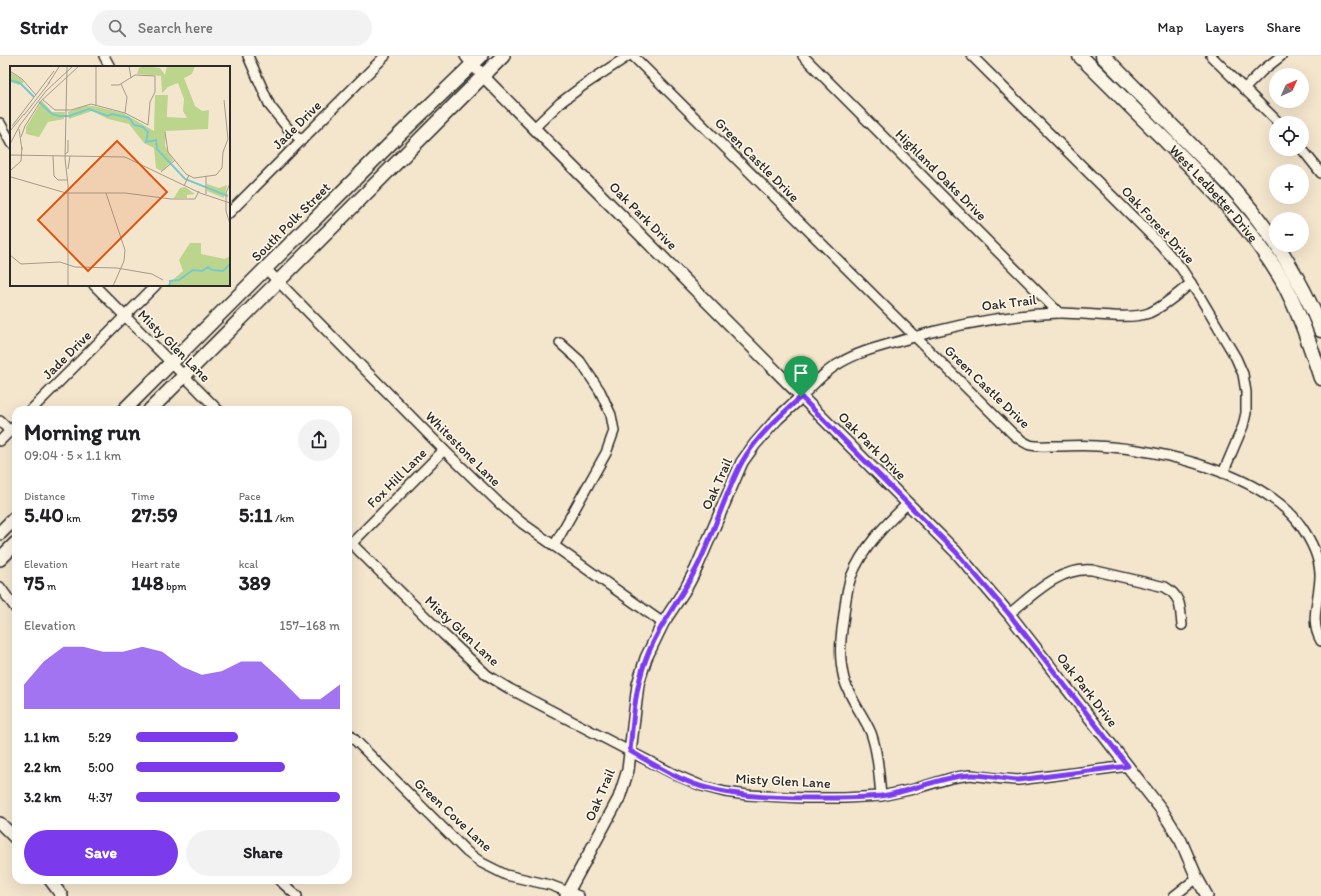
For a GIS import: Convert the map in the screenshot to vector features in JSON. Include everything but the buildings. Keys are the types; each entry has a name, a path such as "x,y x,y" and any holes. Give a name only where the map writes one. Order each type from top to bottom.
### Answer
{"main road":[{"path":"154,406 502,56"},
{"name":"West Ledbetter Drive","path":"1080,56 1194,169 1240,220 1264,252 1282,281 1299,316 1321,378"},
{"name":"West Ledbetter Drive","path":"1103,56 1204,158 1248,206 1269,234"},
{"name":"South Polk Street","path":"128,406 266,269 473,59"},
{"path":"395,139 408,151"},
{"path":"1194,169 1204,158"},
{"name":"West Ledbetter Drive","path":"1281,252 1294,272 1310,303 1321,330"},
{"path":"0,533 12,521"},
{"path":"0,559 12,547"}],"street":[{"path":"104,56 109,66"},
{"path":"248,56 270,106 290,130 302,140"},
{"name":"Jade Drive","path":"230,212 385,56"},
{"path":"534,128 560,103 628,56"},
{"name":"Green Castle Drive","path":"633,56 1012,434 1021,441 1031,445 1044,446 1096,446 1124,448 1169,456 1205,466 1223,473 1251,486 1288,510 1309,539 1319,557 1320,587 1315,614 1315,625 1321,641"},
{"name":"Highland Oaks Drive","path":"803,56 1059,313"},
{"name":"Oak Forest Drive","path":"972,56 1161,245 1191,283 1236,358 1243,374 1246,392 1246,413 1243,426 1223,473"},
{"path":"1211,56 1272,116"},
{"path":"1244,88 1281,56"},
{"name":"Oak Park Drive","path":"473,59 483,76 956,552 1009,614 1161,808 1181,841 1197,878 1207,896"},
{"path":"0,122 10,141"},
{"path":"1308,156 1321,173"},
{"name":"Whitestone Lane","path":"266,269 444,450 501,505 554,546 663,623"},
{"name":"Oak Trail","path":"571,895 619,798 628,770 638,684 646,658 663,623 686,588 700,562 742,462 755,444 777,420 826,372 839,363 872,349 914,336 964,324 1021,316 1059,313 1133,316 1147,313 1159,308 1191,283"},
{"name":"Misty Glen Lane","path":"95,286 214,406"},
{"name":"Jade Drive","path":"35,406 155,286"},
{"path":"554,546 606,453 614,431 611,414 600,390 580,361 560,343"},
{"path":"0,421 12,427"},
{"path":"0,441 12,429"},
{"name":"Fox Hill Lane","path":"352,540 444,450"},
{"path":"881,796 877,754 870,732 852,700 845,680 840,659 840,642 846,598 851,578 866,550 877,535 908,503"},
{"name":"Misty Glen Lane","path":"352,544 443,634 487,675 510,689 676,775 702,786 748,796 805,798 881,796 914,789 951,778 970,775 1018,780 1128,766"},
{"path":"1009,614 1051,581 1073,571 1083,569 1166,587 1173,592 1178,599 1182,625"},
{"path":"0,587 12,604"},
{"name":"Green Cove Lane","path":"352,737 467,852 482,863 506,875 550,885 571,895"},
{"path":"0,823 12,835"},
{"path":"1174,896 1197,878"},
{"path":"53,884 62,896"},
{"path":"284,884 297,896"}],"route":[{"path":"801,397 956,552 1009,614 1128,766 1018,780 970,775 951,778 914,789 881,796 805,798 748,796 702,786 676,775 630,751 638,684 646,658 663,623 686,588 696,569 742,462 755,444 801,397"}]}
